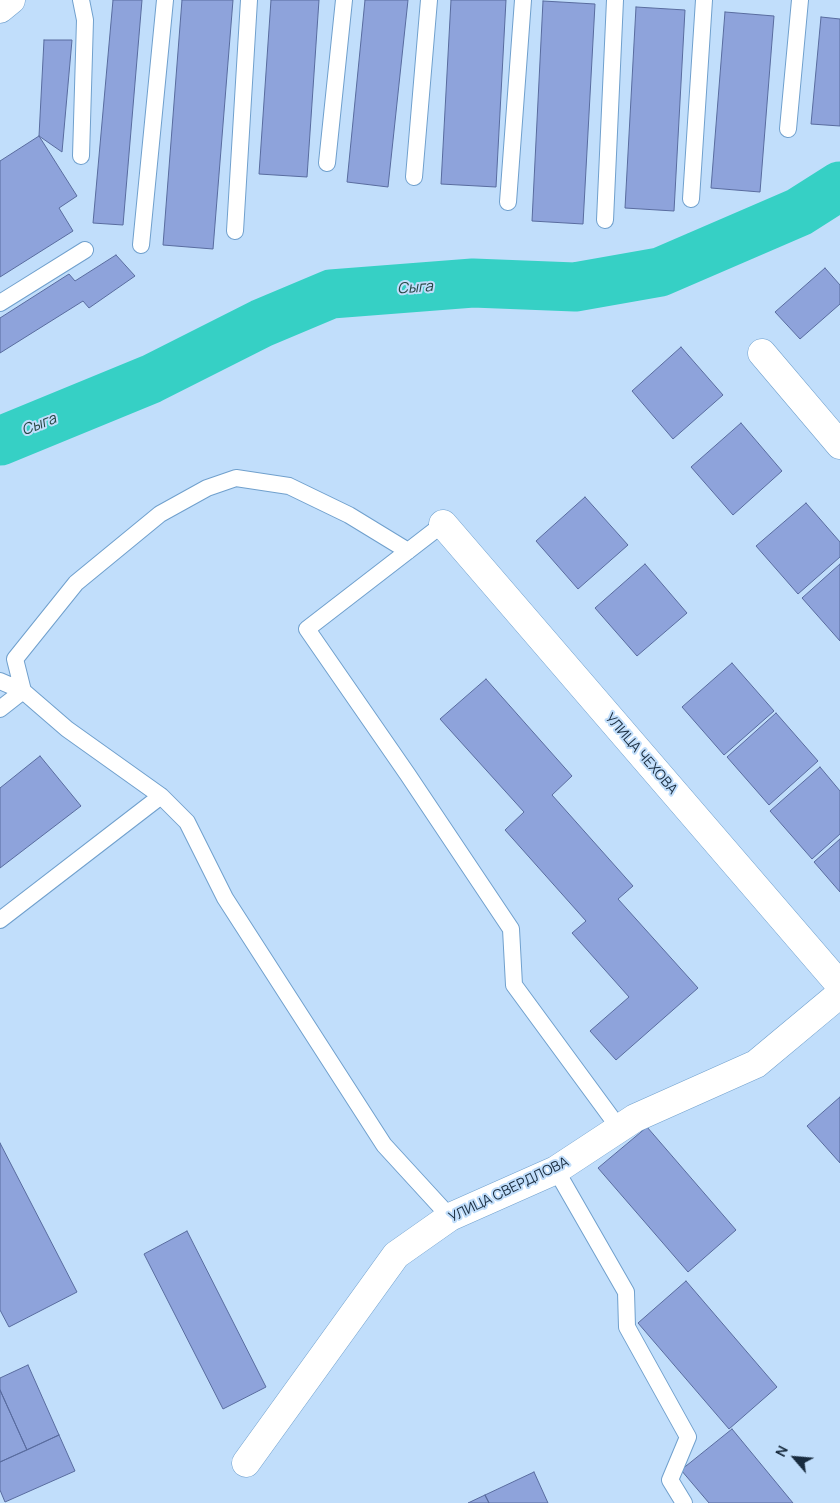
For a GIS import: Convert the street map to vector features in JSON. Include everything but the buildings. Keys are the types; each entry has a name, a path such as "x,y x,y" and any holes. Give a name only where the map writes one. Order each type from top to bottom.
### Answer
{"street":[{"path":"0,9 11,0"},
{"path":"762,353 840,446"},
{"name":"УЛИЦА ЧЕХОВА","path":"442,524 840,985"},
{"name":"УЛИЦА СВЕРДЛОВА","path":"246,1463 396,1255 450,1217 556,1170 635,1118 756,1064 840,994"}],"lane":[{"path":"81,0 85,20 81,156"},
{"path":"142,245 165,0"},
{"path":"235,231 249,0"},
{"path":"326,163 344,0"},
{"path":"414,177 429,0"},
{"path":"508,202 523,0"},
{"path":"605,220 614,0"},
{"path":"691,200 704,0"},
{"path":"788,129 800,0"},
{"path":"0,303 85,250"},
{"path":"23,691 15,659 76,583 160,514 207,488 236,478 289,486 349,515 408,551"},
{"path":"442,524 307,629 511,929 514,985 620,1128"},
{"path":"0,681 23,691 67,728 161,796 187,822 225,898 384,1144 450,1217"},
{"path":"0,709 23,691"},
{"path":"0,920 161,796"},
{"path":"556,1170 626,1292 627,1327 688,1437 670,1480 684,1503"}],"waterway":[{"name":"Сыга","path":"0,441 151,379 262,323 331,294 473,283 575,287 660,272 799,212 840,186"}]}
